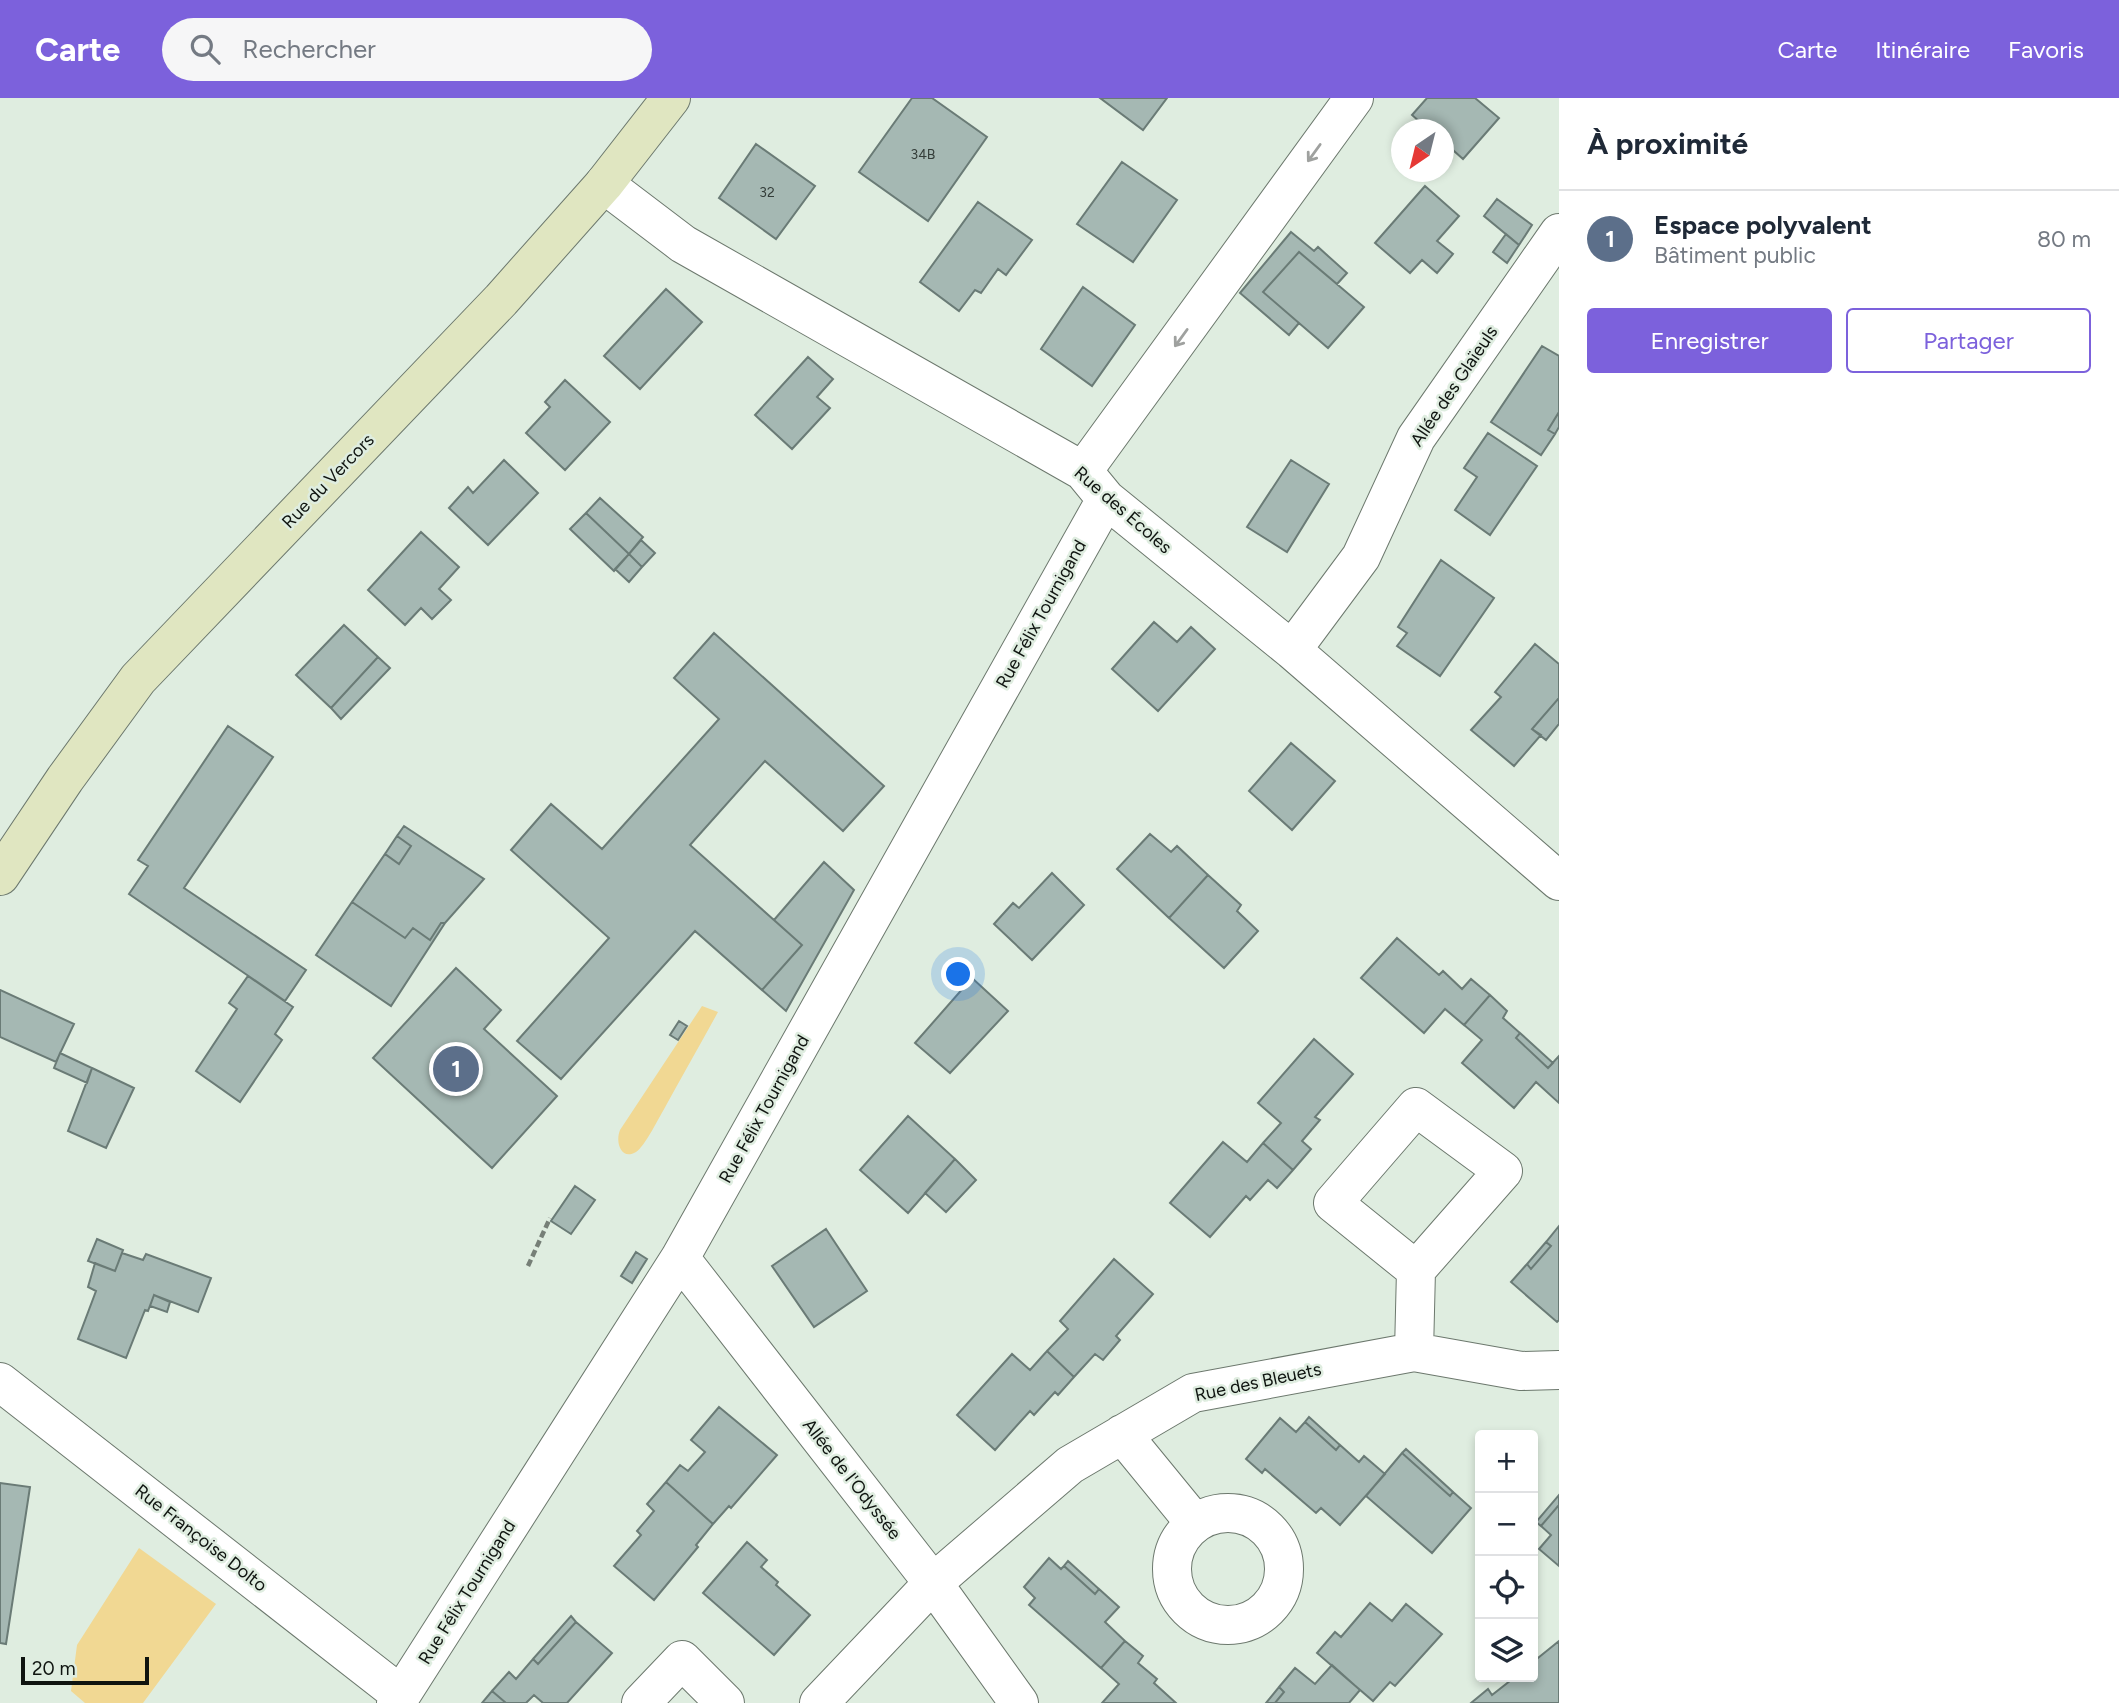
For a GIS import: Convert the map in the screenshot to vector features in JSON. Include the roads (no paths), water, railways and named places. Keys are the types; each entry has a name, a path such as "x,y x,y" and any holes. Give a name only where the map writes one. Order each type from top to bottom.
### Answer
{"street":[{"name":"Rue du Vercors","path":"0,876 65,779 138,679 501,300 604,184 671,98"},
{"name":"Rue Félix Tournigand","path":"399,1699 680,1258 1095,485 1354,98"},
{"name":"Rue des Écoles","path":"604,184 683,244 1095,485 1556,872"},
{"name":"Allée des Glaïeuls","path":"1292,650 1361,557 1416,438 1559,233"},
{"name":"Allée de l'Odyssée","path":"680,1258 933,1583 1019,1703"},
{"path":"1414,1352 1416,1270"},
{"name":"Rue des Bleuets","path":"820,1703 933,1583 1070,1465 1193,1393 1414,1352 1521,1371 1559,1370"},
{"name":"Rue Françoise Dolto","path":"0,1382 399,1699"},
{"path":"1122,1434 1194,1522"},
{"path":"641,1703 682,1660 725,1703"}],"place":[{"name":"Espace polyvalent","path":"456,1069"}]}
